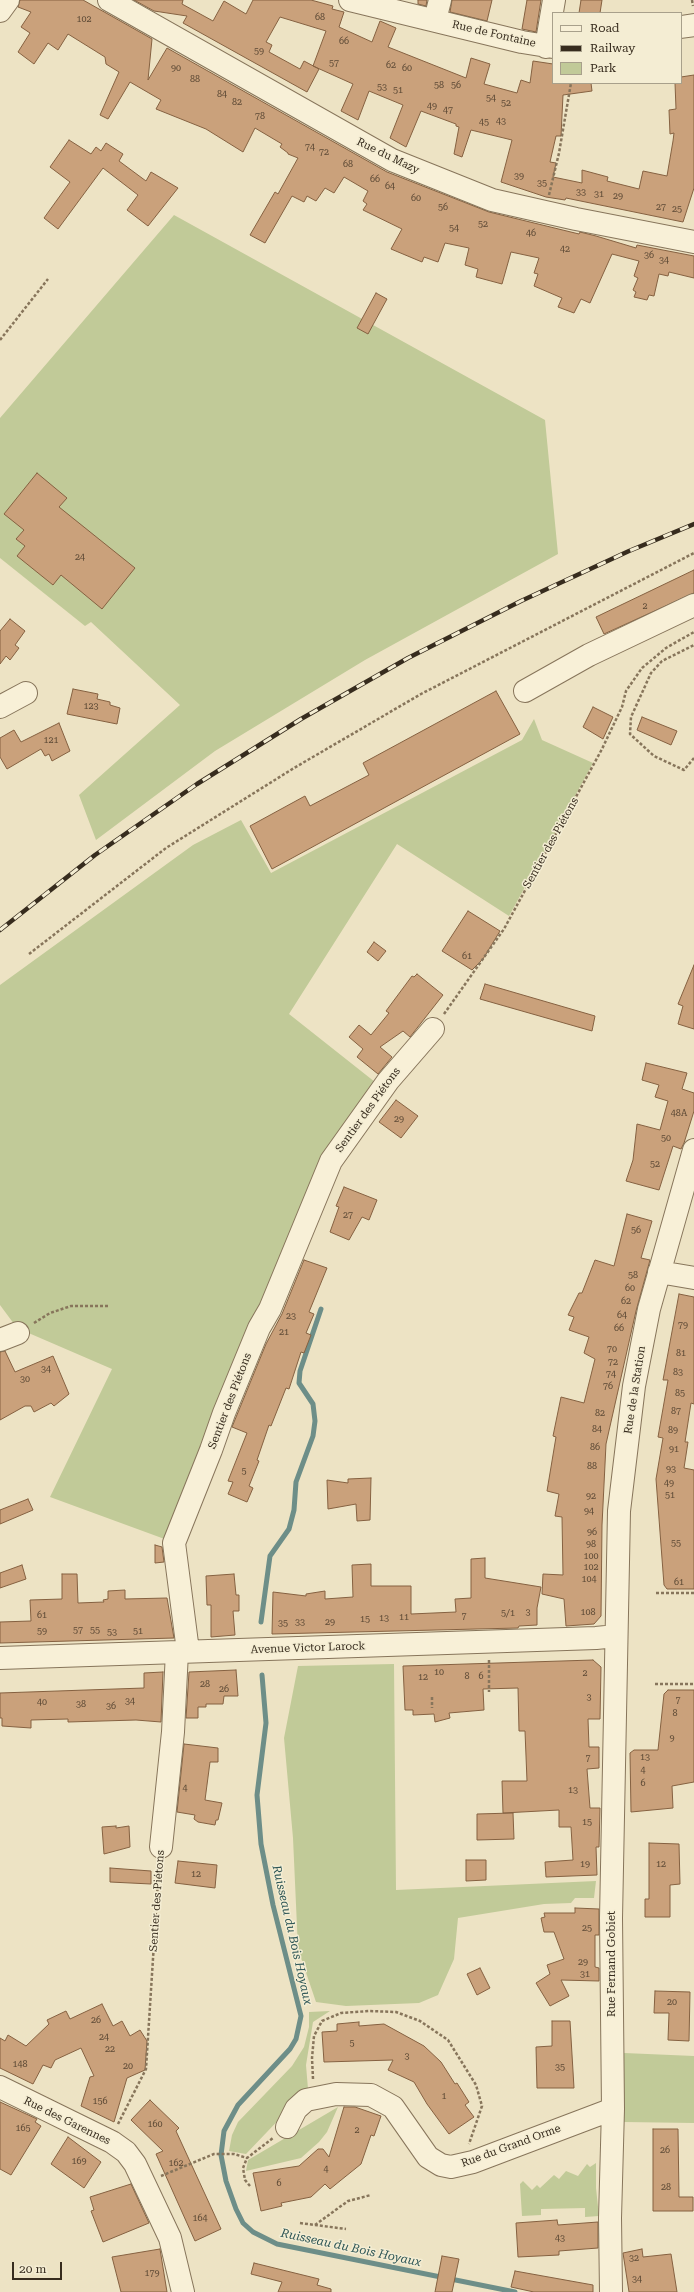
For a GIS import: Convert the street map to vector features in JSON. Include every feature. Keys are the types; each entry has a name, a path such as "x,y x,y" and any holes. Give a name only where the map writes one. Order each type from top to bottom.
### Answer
{"street":[{"path":"0,11 8,0"},
{"name":"Rue du Mazy","path":"109,0 392,160 492,200 544,212 693,240"},
{"name":"Rue de Fontaine","path":"350,0 438,10 550,47"},
{"path":"553,12 554,0"},
{"path":"550,47 552,24"},
{"path":"682,27 694,25"},
{"path":"525,691 589,655 694,604"},
{"path":"0,707 26,693"},
{"name":"Sentier des Piétons","path":"161,1847 182,1652 174,1543 224,1413 259,1328 270,1309 331,1161 388,1081 433,1029"},
{"name":"Rue de la Station","path":"616,1636 619,1511 635,1379 649,1309 693,1160"},
{"path":"659,1272 694,1278"},
{"name":"Avenue Victor Larock","path":"0,1658 488,1642 616,1636"},
{"name":"Rue Fernand Gobiet","path":"611,2292 610,2218 613,2110 611,1918 616,1636"},
{"name":"Rue des Garennes","path":"0,2088 112,2142 126,2152 135,2164 170,2238 188,2291"},
{"name":"Rue du Grand Orme","path":"287,2127 296,2109 306,2100 312,2098 362,2093 378,2097 399,2114 428,2157 433,2161 451,2167 473,2162 613,2110"}],"path":[{"path":"544,212 559,153 571,84"},
{"path":"0,340 48,279"},
{"path":"29,954 166,848 294,768 421,694 694,553"},
{"name":"Sentier des Piétons","path":"433,1029 471,979 504,929 602,749 622,707 626,691 642,668 666,648 694,632"},
{"path":"694,645 662,661 652,673 631,717 630,734 654,756 684,770 694,758"},
{"path":"9,1336 50,1313 71,1306 108,1306"},
{"path":"656,1593 694,1593"},
{"path":"488,1642 489,1692"},
{"path":"655,1684 694,1684"},
{"path":"432,1697 432,1708"},
{"name":"Sentier des Piétons","path":"112,2142 116,2129 146,2069 161,1847"},
{"path":"312,2098 312,2058 314,2036 322,2021 341,2013 369,2011 396,2012 420,2021 448,2040 476,2085 482,2106 469,2142 473,2162"},
{"path":"250,2186 246,2180 243,2168 247,2158 287,2127"},
{"path":"144,2182 214,2154 228,2153 247,2158"},
{"path":"314,2225 348,2201 371,2195"},
{"path":"300,2223 346,2229"}],"green space":[{"path":"174,215 545,420 558,554 365,660 215,751 96,840 79,795 180,705 91,622 85,626 0,558 0,418"},
{"path":"534,719 542,740 593,763 509,916 397,844 289,1014 380,1086 301,1222 293,1223 170,1541 50,1497 112,1369 17,1328 0,1305 0,985 193,845 241,820 271,873 522,740"},
{"path":"394,1664 396,1890 596,1881 594,1898 575,1898 571,1903 544,1904 458,1918 454,1959 438,1995 419,2003 346,2006 316,2002 298,1949 293,1838 284,1738 298,1666"},
{"path":"330,2011 313,2022 306,2065 308,2089 246,2154 229,2151 232,2135 238,2122 292,2066 304,2047 309,2027 309,2012"},
{"path":"624,2053 694,2056 694,2123 624,2122"},
{"path":"338,2107 327,2132 319,2142 301,2158 246,2171 248,2160"},
{"path":"596,2163 596,2188 599,2216 585,2217 585,2208 541,2209 541,2215 522,2216 520,2184 523,2181 532,2190 537,2185 540,2188 554,2175 559,2179 566,2171 578,2176 587,2164 590,2167"}],"building":[{"path":"20,0 83,0 152,39 148,80 167,48 387,172 489,212 579,234 580,232 636,248 637,245 694,256 694,278 669,272 668,276 659,274 654,296 649,295 647,300 634,297 636,292 633,290 638,278 634,276 639,261 612,254 590,303 581,299 574,313 558,307 562,298 534,286 538,274 534,273 539,258 511,252 502,284 476,277 478,269 465,265 469,248 445,243 438,262 424,257 422,262 391,249 402,229 363,210 367,204 363,201 368,191 344,177 334,193 325,188 316,201 307,196 304,202 292,196 265,243 250,235 275,192 278,194 298,158 288,154 280,147 282,144 255,128 243,152 206,129 156,109 161,100 130,82 108,119 100,115 119,72 106,64 105,57 68,34 58,50 48,43 34,64 18,52 30,33 21,27 31,12 18,7"},
{"path":"134,0 183,0 182,4 213,21 224,1 246,14 253,0 311,0 333,6 332,9 344,12 339,27 372,42 380,21 396,28 388,47 466,78 471,58 490,64 484,84 517,93 521,80 530,83 533,61 552,64 552,84 591,84 592,91 563,95 561,136 556,136 550,162 556,163 553,177 582,183 582,170 608,177 607,181 639,189 643,171 667,176 674,133 670,134 669,110 676,109 675,84 682,84 682,77 694,75 694,188 683,222 566,198 565,200 546,197 501,182 512,140 471,130 462,157 454,154 459,127 456,126 456,124 421,111 406,147 390,138 403,105 369,91 358,120 341,111 353,84 315,67 319,69 307,92 183,23 187,16 154,11","holes":["280,17 326,31 313,66 304,61 300,69 269,52 272,45 266,42"]},
{"path":"418,0 427,0 426,6 418,4"},
{"path":"452,0 492,0 487,21 450,12"},
{"path":"527,0 541,0 536,32 522,29"},
{"path":"581,0 602,0 600,12 579,12"},
{"path":"69,140 91,154 96,147 101,151 106,143 123,154 119,161 146,181 151,172 178,188 148,226 127,210 138,195 103,168 58,229 44,218 70,182 50,167"},
{"path":"376,293 387,299 368,334 357,328"},
{"path":"37,473 67,498 59,507 135,568 102,609 61,575 53,585 17,556 25,546 16,539 24,530 4,514"},
{"path":"694,570 694,593 604,634 596,617"},
{"path":"10,619 25,631 15,645 19,648 10,660 6,656 0,664 0,631"},
{"path":"73,689 98,694 97,699 110,702 110,705 120,708 117,724 67,714"},
{"path":"496,691 520,734 272,869 250,826 305,796 310,806 369,775 363,763"},
{"path":"593,707 613,717 603,739 583,727"},
{"path":"642,717 677,731 671,745 637,730"},
{"path":"59,723 70,751 52,761 49,754 45,756 41,749 7,769 0,757 0,738 14,730 21,742"},
{"path":"468,911 500,931 483,959 472,970 442,951"},
{"path":"374,942 386,951 378,961 367,952"},
{"path":"694,965 694,1029 678,1024 683,1006 678,1004"},
{"path":"417,974 443,995 410,1037 403,1031 380,1047 392,1057 378,1074 357,1057 363,1049 349,1037 359,1025 371,1035 389,1013 386,1011 412,976 414,977"},
{"path":"485,984 595,1016 592,1031 480,999"},
{"path":"646,1063 687,1073 682,1089 694,1093 694,1111 684,1143 681,1149 673,1146 659,1190 626,1181 633,1160 637,1124 660,1130 668,1101 655,1097 659,1085 642,1080"},
{"path":"396,1100 418,1116 401,1138 379,1122"},
{"path":"344,1187 377,1200 369,1220 362,1217 349,1240 330,1232 339,1207 336,1206"},
{"path":"627,1214 652,1221 641,1258 650,1260 636,1311 606,1444 602,1525 601,1616 594,1624 566,1626 564,1599 542,1594 543,1574 563,1575 562,1517 555,1516 559,1494 547,1491 556,1437 553,1436 561,1397 584,1403 595,1359 584,1353 589,1337 569,1330 574,1317 568,1315 579,1293 582,1293 595,1260 614,1266"},
{"path":"304,1260 327,1268 309,1312 314,1314 306,1333 311,1335 304,1353 301,1352 289,1389 286,1388 271,1426 269,1425 257,1460 259,1461 249,1486 253,1488 247,1502 228,1494 233,1482 228,1481 247,1433 232,1427 266,1344 282,1314"},
{"path":"679,1294 694,1297 694,1404 691,1403 685,1442 688,1442 684,1468 694,1470 694,1589 667,1589 664,1585 656,1479 663,1438 658,1437 668,1380 663,1380"},
{"path":"5,1351 15,1372 53,1356 69,1394 54,1406 51,1403 34,1412 31,1406 25,1406 0,1420 0,1352"},
{"path":"371,1478 370,1520 357,1521 356,1504 328,1509 327,1480 348,1483 348,1479"},
{"path":"28,1499 33,1510 0,1524 0,1510"},
{"path":"155,1545 162,1547 164,1562 155,1563"},
{"path":"485,1558 485,1578 541,1587 537,1608 537,1625 519,1626 518,1628 272,1634 273,1592 306,1596 306,1594 325,1591 325,1599 353,1597 352,1565 371,1564 371,1586 411,1586 411,1614 456,1612 455,1599 471,1598 471,1559"},
{"path":"22,1565 26,1579 0,1588 0,1573"},
{"path":"62,1574 77,1574 78,1603 104,1602 103,1600 108,1599 108,1591 125,1590 125,1599 167,1598 174,1638 0,1643 0,1622 31,1621 30,1600 62,1599"},
{"path":"234,1574 236,1595 239,1595 239,1611 233,1611 235,1635 211,1637 211,1605 207,1605 206,1576"},
{"path":"593,1660 601,1667 600,1719 588,1719 589,1747 599,1747 599,1768 587,1769 590,1808 600,1808 599,1847 596,1847 597,1875 546,1877 545,1862 573,1860 571,1827 559,1827 559,1810 503,1813 502,1781 527,1781 525,1731 519,1731 518,1688 483,1689 484,1710 449,1713 450,1718 435,1722 434,1714 413,1715 413,1710 405,1710 403,1666"},
{"path":"236,1670 238,1696 224,1696 223,1704 206,1704 206,1707 198,1707 198,1718 186,1718 189,1672"},
{"path":"163,1672 161,1722 136,1720 68,1722 68,1719 31,1720 31,1728 2,1726 2,1718 0,1718 0,1693 144,1688 144,1673"},
{"path":"668,1690 694,1690 694,1782 672,1786 673,1808 631,1812 630,1753 634,1750 658,1750 664,1694"},
{"path":"184,1744 218,1748 218,1762 210,1762 205,1800 222,1803 218,1820 216,1820 215,1825 198,1822 194,1819 195,1815 177,1812"},
{"path":"513,1813 514,1839 477,1840 477,1814"},
{"path":"116,1826 116,1828 129,1826 130,1847 104,1854 102,1827"},
{"path":"649,1843 679,1844 680,1884 670,1885 670,1917 645,1917 645,1899 649,1899"},
{"path":"466,1860 486,1860 486,1880 466,1881"},
{"path":"178,1861 217,1865 215,1888 175,1883"},
{"path":"110,1868 151,1871 151,1884 110,1882"},
{"path":"575,1908 599,1909 599,1935 595,1935 595,1967 599,1968 599,1981 561,1980 569,1996 550,2006 536,1983 550,1974 547,1965 564,1959 554,1932 544,1932 541,1918 545,1917 544,1913 575,1913"},
{"path":"480,1968 490,1988 477,1995 467,1974"},
{"path":"655,1991 690,1992 689,2041 668,2040 669,2013 654,2013"},
{"path":"102,2004 113,2026 122,2021 130,2036 140,2030 147,2041 145,2070 127,2078 114,2122 81,2106 90,2077 94,2076 81,2048 55,2060 51,2068 43,2065 33,2084 0,2068 0,2038 5,2041 8,2035 26,2046 49,2024 47,2020 66,2011 70,2019"},
{"path":"552,2021 570,2021 574,2088 537,2088 536,2047 552,2046"},
{"path":"359,2022 359,2026 384,2024 424,2046 441,2062 455,2084 457,2083 469,2102 465,2105 474,2117 449,2134 427,2104 414,2082 388,2070 393,2060 324,2062 322,2032 337,2031 337,2024"},
{"path":"150,2100 179,2128 176,2131 221,2229 195,2241 156,2154 163,2151 131,2120"},
{"path":"0,2102 37,2119 35,2122 41,2126 11,2175 0,2169"},
{"path":"344,2107 355,2107 381,2116 374,2136 371,2135 361,2164 330,2189 325,2184 311,2197 281,2203 282,2206 261,2211 253,2173 299,2166 318,2149 323,2149 329,2157"},
{"path":"653,2129 678,2129 679,2197 693,2197 693,2211 653,2211"},
{"path":"68,2137 101,2162 84,2188 51,2164"},
{"path":"131,2184 149,2223 103,2242 91,2211 94,2210 90,2197"},
{"path":"557,2220 558,2225 598,2222 598,2248 559,2251 559,2255 518,2257 516,2223"},
{"path":"160,2249 167,2292 121,2292 112,2257"},
{"path":"642,2249 643,2257 671,2254 677,2292 629,2292 623,2253"},
{"path":"442,2256 459,2259 452,2292 435,2292"},
{"path":"254,2263 319,2279 317,2285 331,2289 331,2292 278,2292 282,2282 251,2274"},
{"path":"515,2271 593,2285 593,2292 534,2292 511,2287"}],"waterway":[{"path":"261,1622 270,1556 289,1529 294,1510 296,1482 313,1436 315,1421 313,1404 299,1383 300,1371 321,1309"},
{"name":"Ruisseau du Bois Hoyaux","path":"262,1675 266,1723 257,1795 261,1844 273,1905 301,2016 296,2039 290,2049 238,2105 224,2131 221,2155 226,2181 236,2209 243,2223 253,2232 277,2244 515,2292"}],"railway":[{"path":"0,930 95,855 197,784 301,719 408,658 521,601 629,551 694,524"}]}
